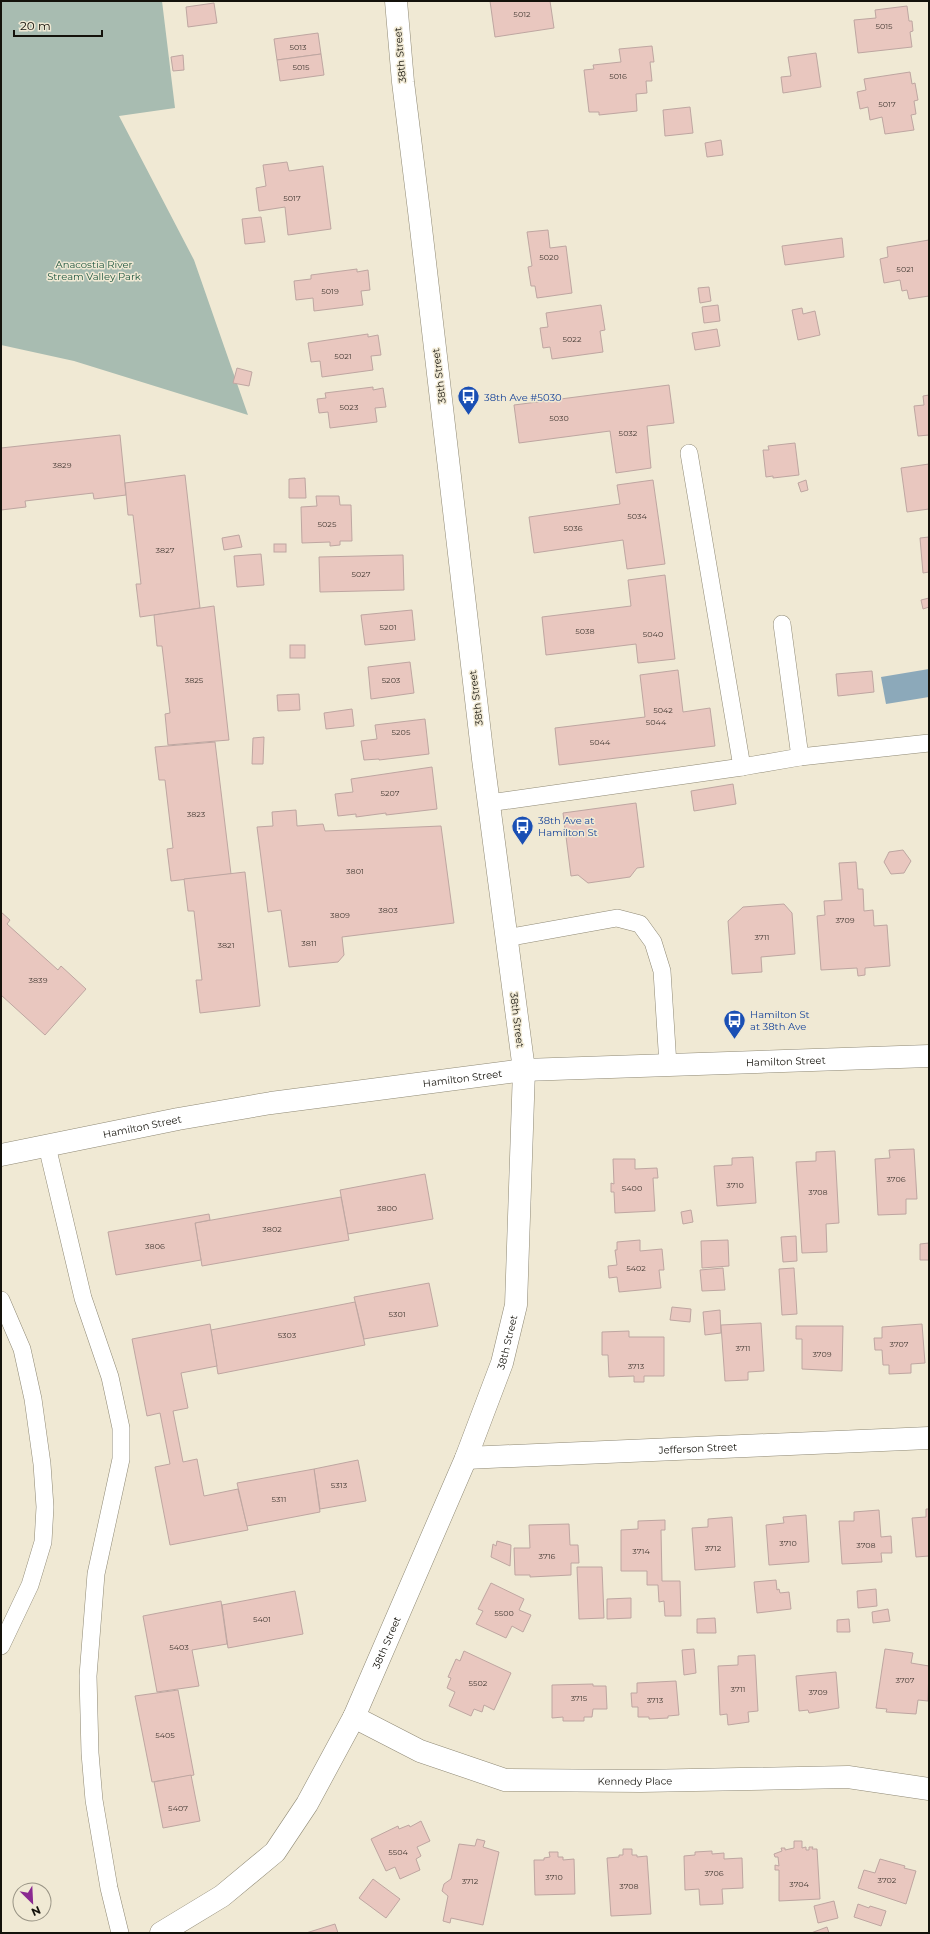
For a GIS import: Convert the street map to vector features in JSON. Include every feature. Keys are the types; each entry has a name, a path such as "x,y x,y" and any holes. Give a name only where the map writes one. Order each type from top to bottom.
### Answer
{"street":[{"name":"38th Street","path":"162,1933 222,1896 275,1852 307,1804 354,1717 466,1458 502,1363 516,1305 524,1070 489,803 403,82 396,1"},
{"name":"Hamilton Street","path":"1,1155 178,1119 271,1103 524,1070 929,1056"},
{"name":"Jefferson Street","path":"466,1458 929,1438"},
{"name":"Kennedy Place","path":"354,1717 420,1751 506,1780 641,1781 848,1777 929,1789"}],"lane":[{"path":"689,453 742,767"},
{"path":"782,624 800,757"},
{"path":"489,803 742,767 800,757 929,743"},
{"path":"506,938 617,918 640,924 653,942 662,971 668,1065"},
{"path":"47,1146 83,1298 110,1377 121,1428 120,1459 96,1574 88,1676 90,1753 94,1800 108,1888 120,1933"},
{"path":"1,1300 22,1349 30,1385 42,1464 45,1507 43,1542 30,1585 1,1646"}],"green space":[{"name":"Anacostia River Stream Valley Park","path":"1,1 162,1 175,108 119,116 194,260 248,415 74,361 1,345"}],"water":[{"path":"929,669 929,697 886,704 881,677"}],"building":[{"path":"490,1 550,1 554,28 495,37"},
{"path":"214,3 217,23 188,27 186,7"},
{"path":"907,6 909,21 912,21 913,31 910,32 912,47 858,53 854,20 876,18 875,10"},
{"path":"318,33 321,54 277,60 274,39"},
{"path":"652,46 654,62 650,62 652,81 646,81 647,93 636,94 637,111 599,115 599,112 589,112 584,70 594,69 593,65 621,62 619,49"},
{"path":"816,53 821,87 783,93 781,77 791,76 788,57"},
{"path":"321,54 324,75 280,81 277,60"},
{"path":"183,55 184,70 173,71 171,57"},
{"path":"910,72 912,84 915,83 918,100 914,101 916,114 911,115 914,130 885,134 882,117 870,120 868,107 860,109 857,92 866,90 864,79"},
{"path":"690,107 693,133 665,136 663,110"},
{"path":"721,140 723,155 707,157 705,143"},
{"path":"287,162 289,171 323,166 331,229 288,235 285,207 259,211 256,188 266,186 263,165"},
{"path":"261,217 265,242 245,244 242,219"},
{"path":"548,230 550,248 566,246 572,293 537,298 535,286 531,286 528,267 532,266 527,232"},
{"path":"842,238 844,257 785,265 782,246"},
{"path":"929,240 929,296 909,299 907,290 902,291 900,280 884,283 880,259 888,257 887,247"},
{"path":"357,269 357,272 368,270 370,290 361,291 363,305 314,311 313,298 296,300 294,281 311,279 311,275"},
{"path":"709,287 711,301 700,303 698,288"},
{"path":"601,305 605,330 600,331 603,352 552,359 550,347 543,348 540,328 548,327 546,313"},
{"path":"718,305 720,321 704,323 702,307"},
{"path":"802,308 803,314 815,311 820,335 798,340 792,310"},
{"path":"717,329 720,346 695,350 692,333"},
{"path":"368,334 368,337 378,335 381,355 371,356 373,370 322,377 320,361 311,362 308,343"},
{"path":"237,368 252,372 249,386 233,383"},
{"path":"669,385 674,423 647,426 651,468 616,473 610,431 519,443 514,405"},
{"path":"373,387 373,390 383,388 386,407 375,408 377,422 330,428 328,412 319,413 317,399 326,398 325,393"},
{"path":"929,395 929,435 918,436 914,406 924,405 923,396"},
{"path":"120,435 126,495 94,499 93,493 25,501 26,507 1,510 1,448"},
{"path":"795,443 799,475 773,478 773,476 766,477 763,450 769,450 768,446"},
{"path":"929,464 929,509 907,512 901,468"},
{"path":"185,475 200,608 140,617 136,584 141,584 133,515 128,515 125,483"},
{"path":"305,478 306,498 289,498 289,479"},
{"path":"653,480 665,564 627,569 623,540 534,553 529,517 620,504 617,485"},
{"path":"806,480 808,490 801,492 798,483"},
{"path":"316,496 339,496 340,505 351,505 352,541 340,541 340,545 330,546 330,542 302,543 301,507 317,506"},
{"path":"239,535 242,547 224,550 222,538"},
{"path":"929,537 929,572 923,573 920,538"},
{"path":"274,544 286,544 286,552 274,552"},
{"path":"261,554 264,585 237,587 234,556"},
{"path":"403,555 404,590 320,592 319,557"},
{"path":"665,575 675,659 638,663 636,644 546,655 542,617 631,606 628,580"},
{"path":"929,598 929,607 923,609 921,600"},
{"path":"214,606 229,740 168,745 165,714 170,713 162,646 157,646 154,615"},
{"path":"412,610 415,640 365,645 361,615"},
{"path":"290,645 305,645 305,658 290,658"},
{"path":"410,662 414,693 371,699 368,667"},
{"path":"678,670 683,712 710,708 715,746 559,765 555,728 645,717 640,675"},
{"path":"872,671 874,692 838,696 836,674"},
{"path":"299,694 300,710 278,711 277,695"},
{"path":"352,709 354,726 326,729 324,713"},
{"path":"425,719 429,754 379,760 364,760 361,741 377,739 375,725"},
{"path":"264,737 263,764 252,764 253,738"},
{"path":"215,742 231,874 171,881 167,849 173,848 165,780 159,780 155,747"},
{"path":"432,767 437,809 386,815 386,813 356,817 356,814 338,816 335,794 353,792 351,779"},
{"path":"733,784 736,804 694,811 691,791"},
{"path":"636,803 644,867 637,868 630,877 588,883 578,875 571,876 563,813"},
{"path":"296,810 297,826 323,824 325,831 441,826 454,923 342,937 344,955 338,962 289,967 281,910 268,912 257,827 273,826 272,812"},
{"path":"903,850 911,861 904,873 891,874 884,862 889,852"},
{"path":"856,862 858,889 863,889 864,911 873,910 874,926 887,925 890,966 865,968 865,975 858,976 857,968 821,970 817,916 825,915 824,901 842,900 839,863"},
{"path":"245,872 260,1006 200,1013 196,980 202,980 194,911 188,911 184,879"},
{"path":"784,904 792,913 795,954 761,957 762,972 732,974 728,921 743,907"},
{"path":"1,912 10,920 7,924 58,970 61,966 86,989 45,1035 1,995"},
{"path":"914,1149 917,1199 906,1199 906,1214 878,1215 875,1159 890,1158 889,1150"},
{"path":"835,1151 839,1223 826,1224 827,1252 802,1253 796,1162 816,1161 816,1152"},
{"path":"753,1157 756,1203 717,1206 714,1166 732,1165 732,1158"},
{"path":"613,1159 635,1159 635,1169 657,1168 658,1178 653,1178 655,1211 615,1213 614,1192 611,1192 611,1183 614,1184"},
{"path":"425,1174 433,1219 348,1234 340,1190"},
{"path":"341,1197 349,1240 202,1266 195,1223"},
{"path":"691,1210 693,1222 683,1224 681,1212"},
{"path":"209,1214 210,1220 195,1223 201,1260 116,1275 108,1232"},
{"path":"796,1236 797,1261 783,1262 781,1237"},
{"path":"640,1240 640,1251 662,1249 664,1270 659,1270 661,1288 619,1292 617,1277 609,1278 608,1266 617,1265 615,1250 617,1250 617,1242"},
{"path":"728,1240 729,1266 702,1268 701,1241"},
{"path":"929,1243 929,1260 920,1260 920,1244"},
{"path":"723,1268 725,1290 702,1291 700,1270"},
{"path":"794,1268 797,1314 782,1315 779,1269"},
{"path":"429,1283 438,1326 364,1339 354,1297"},
{"path":"355,1302 365,1345 218,1374 211,1330"},
{"path":"672,1307 691,1309 690,1322 670,1320"},
{"path":"720,1310 721,1333 705,1335 703,1312"},
{"path":"761,1323 764,1371 748,1372 748,1380 725,1381 721,1325"},
{"path":"210,1324 217,1366 181,1373 188,1408 173,1411 183,1462 197,1459 204,1496 238,1489 248,1530 170,1545 155,1467 170,1464 160,1413 147,1416 132,1339"},
{"path":"922,1324 925,1363 911,1364 911,1373 889,1374 889,1365 883,1365 882,1350 875,1350 874,1338 882,1338 882,1327"},
{"path":"796,1326 843,1326 842,1371 802,1369 802,1339 796,1339"},
{"path":"629,1331 629,1337 664,1337 664,1376 644,1376 644,1382 634,1382 634,1376 609,1377 608,1355 602,1355 602,1332"},
{"path":"358,1460 366,1501 320,1509 314,1469"},
{"path":"314,1469 320,1512 247,1526 237,1483"},
{"path":"926,1509 929,1509 929,1556 916,1557 912,1518 926,1517"},
{"path":"879,1510 881,1537 891,1536 892,1553 881,1553 882,1562 842,1564 839,1521 854,1521 854,1512"},
{"path":"806,1515 809,1562 769,1565 766,1525 784,1523 783,1517"},
{"path":"732,1517 735,1567 695,1570 692,1528 708,1527 708,1519"},
{"path":"665,1520 665,1530 661,1530 662,1581 680,1581 681,1616 665,1616 664,1601 659,1602 658,1585 647,1585 647,1571 621,1571 621,1530 638,1529 638,1521"},
{"path":"569,1524 570,1545 578,1545 579,1563 571,1563 571,1575 530,1577 530,1575 515,1575 514,1548 530,1548 529,1525"},
{"path":"497,1541 511,1545 510,1566 491,1557 493,1544 496,1546"},
{"path":"577,1567 602,1567 604,1618 579,1619"},
{"path":"776,1580 777,1590 779,1589 780,1593 789,1592 791,1609 757,1613 754,1582"},
{"path":"491,1583 524,1599 519,1610 531,1615 523,1632 512,1626 506,1638 476,1624 483,1611 478,1609"},
{"path":"876,1589 877,1606 858,1608 857,1591"},
{"path":"295,1591 303,1634 228,1648 222,1605"},
{"path":"631,1598 631,1618 607,1619 607,1599"},
{"path":"221,1601 227,1644 192,1650 199,1686 157,1692 143,1616"},
{"path":"888,1609 890,1621 873,1623 872,1612"},
{"path":"715,1618 716,1633 697,1633 697,1619"},
{"path":"849,1619 850,1632 837,1632 837,1620"},
{"path":"694,1649 696,1673 684,1675 682,1650"},
{"path":"885,1649 913,1653 911,1663 929,1666 928,1701 918,1700 916,1714 886,1712 887,1709 876,1708"},
{"path":"464,1651 511,1673 494,1710 484,1705 482,1712 474,1709 471,1716 449,1706 455,1692 447,1688 451,1678 448,1677 456,1659 460,1661"},
{"path":"755,1655 758,1711 748,1712 749,1722 728,1725 727,1714 720,1715 718,1666 738,1665 738,1656"},
{"path":"836,1672 839,1708 809,1713 808,1710 799,1711 796,1676"},
{"path":"676,1681 679,1715 668,1716 668,1718 649,1719 649,1717 638,1717 638,1707 632,1707 631,1693 637,1693 637,1683"},
{"path":"593,1684 593,1686 606,1686 607,1709 593,1709 592,1717 584,1717 584,1721 563,1721 563,1717 552,1718 552,1685"},
{"path":"178,1690 194,1775 152,1782 135,1696"},
{"path":"191,1775 200,1821 163,1828 154,1782"},
{"path":"421,1821 430,1841 417,1847 421,1856 416,1859 420,1870 400,1879 395,1867 386,1871 371,1839 398,1826 399,1829 409,1825 410,1827"},
{"path":"477,1839 485,1841 483,1847 499,1852 483,1925 451,1918 450,1923 443,1921 448,1896 442,1891 444,1884 451,1879 459,1844 475,1846"},
{"path":"794,1841 802,1841 802,1848 806,1847 806,1850 809,1850 809,1847 813,1847 812,1849 817,1849 820,1899 779,1901 779,1870 775,1870 775,1865 779,1866 778,1857 775,1857 774,1854 782,1851 781,1848 785,1848 785,1850 794,1848"},
{"path":"623,1849 632,1849 632,1855 637,1855 637,1857 647,1856 651,1914 611,1916 607,1858 619,1857 619,1855 623,1855"},
{"path":"712,1851 712,1854 724,1853 724,1859 742,1858 743,1888 722,1889 723,1904 700,1905 699,1889 685,1890 684,1856 695,1855 695,1852"},
{"path":"549,1852 558,1852 558,1857 563,1857 563,1860 574,1859 575,1894 535,1895 534,1860 544,1860 544,1858 550,1857"},
{"path":"880,1859 905,1866 904,1868 916,1871 906,1904 858,1888 864,1870 875,1873"},
{"path":"373,1879 400,1899 386,1918 359,1898"},
{"path":"834,1901 838,1918 818,1923 814,1906"},
{"path":"858,1904 869,1908 870,1906 886,1911 881,1926 854,1917"},
{"path":"335,1924 338,1933 306,1933"},
{"path":"827,1927 829,1933 811,1933"}],"place":[{"name":"38th Ave #5030","path":"468,416"},
{"name":"38th Ave at Hamilton St","path":"523,846"},
{"name":"Hamilton St at 38th Ave","path":"735,1040"}]}
